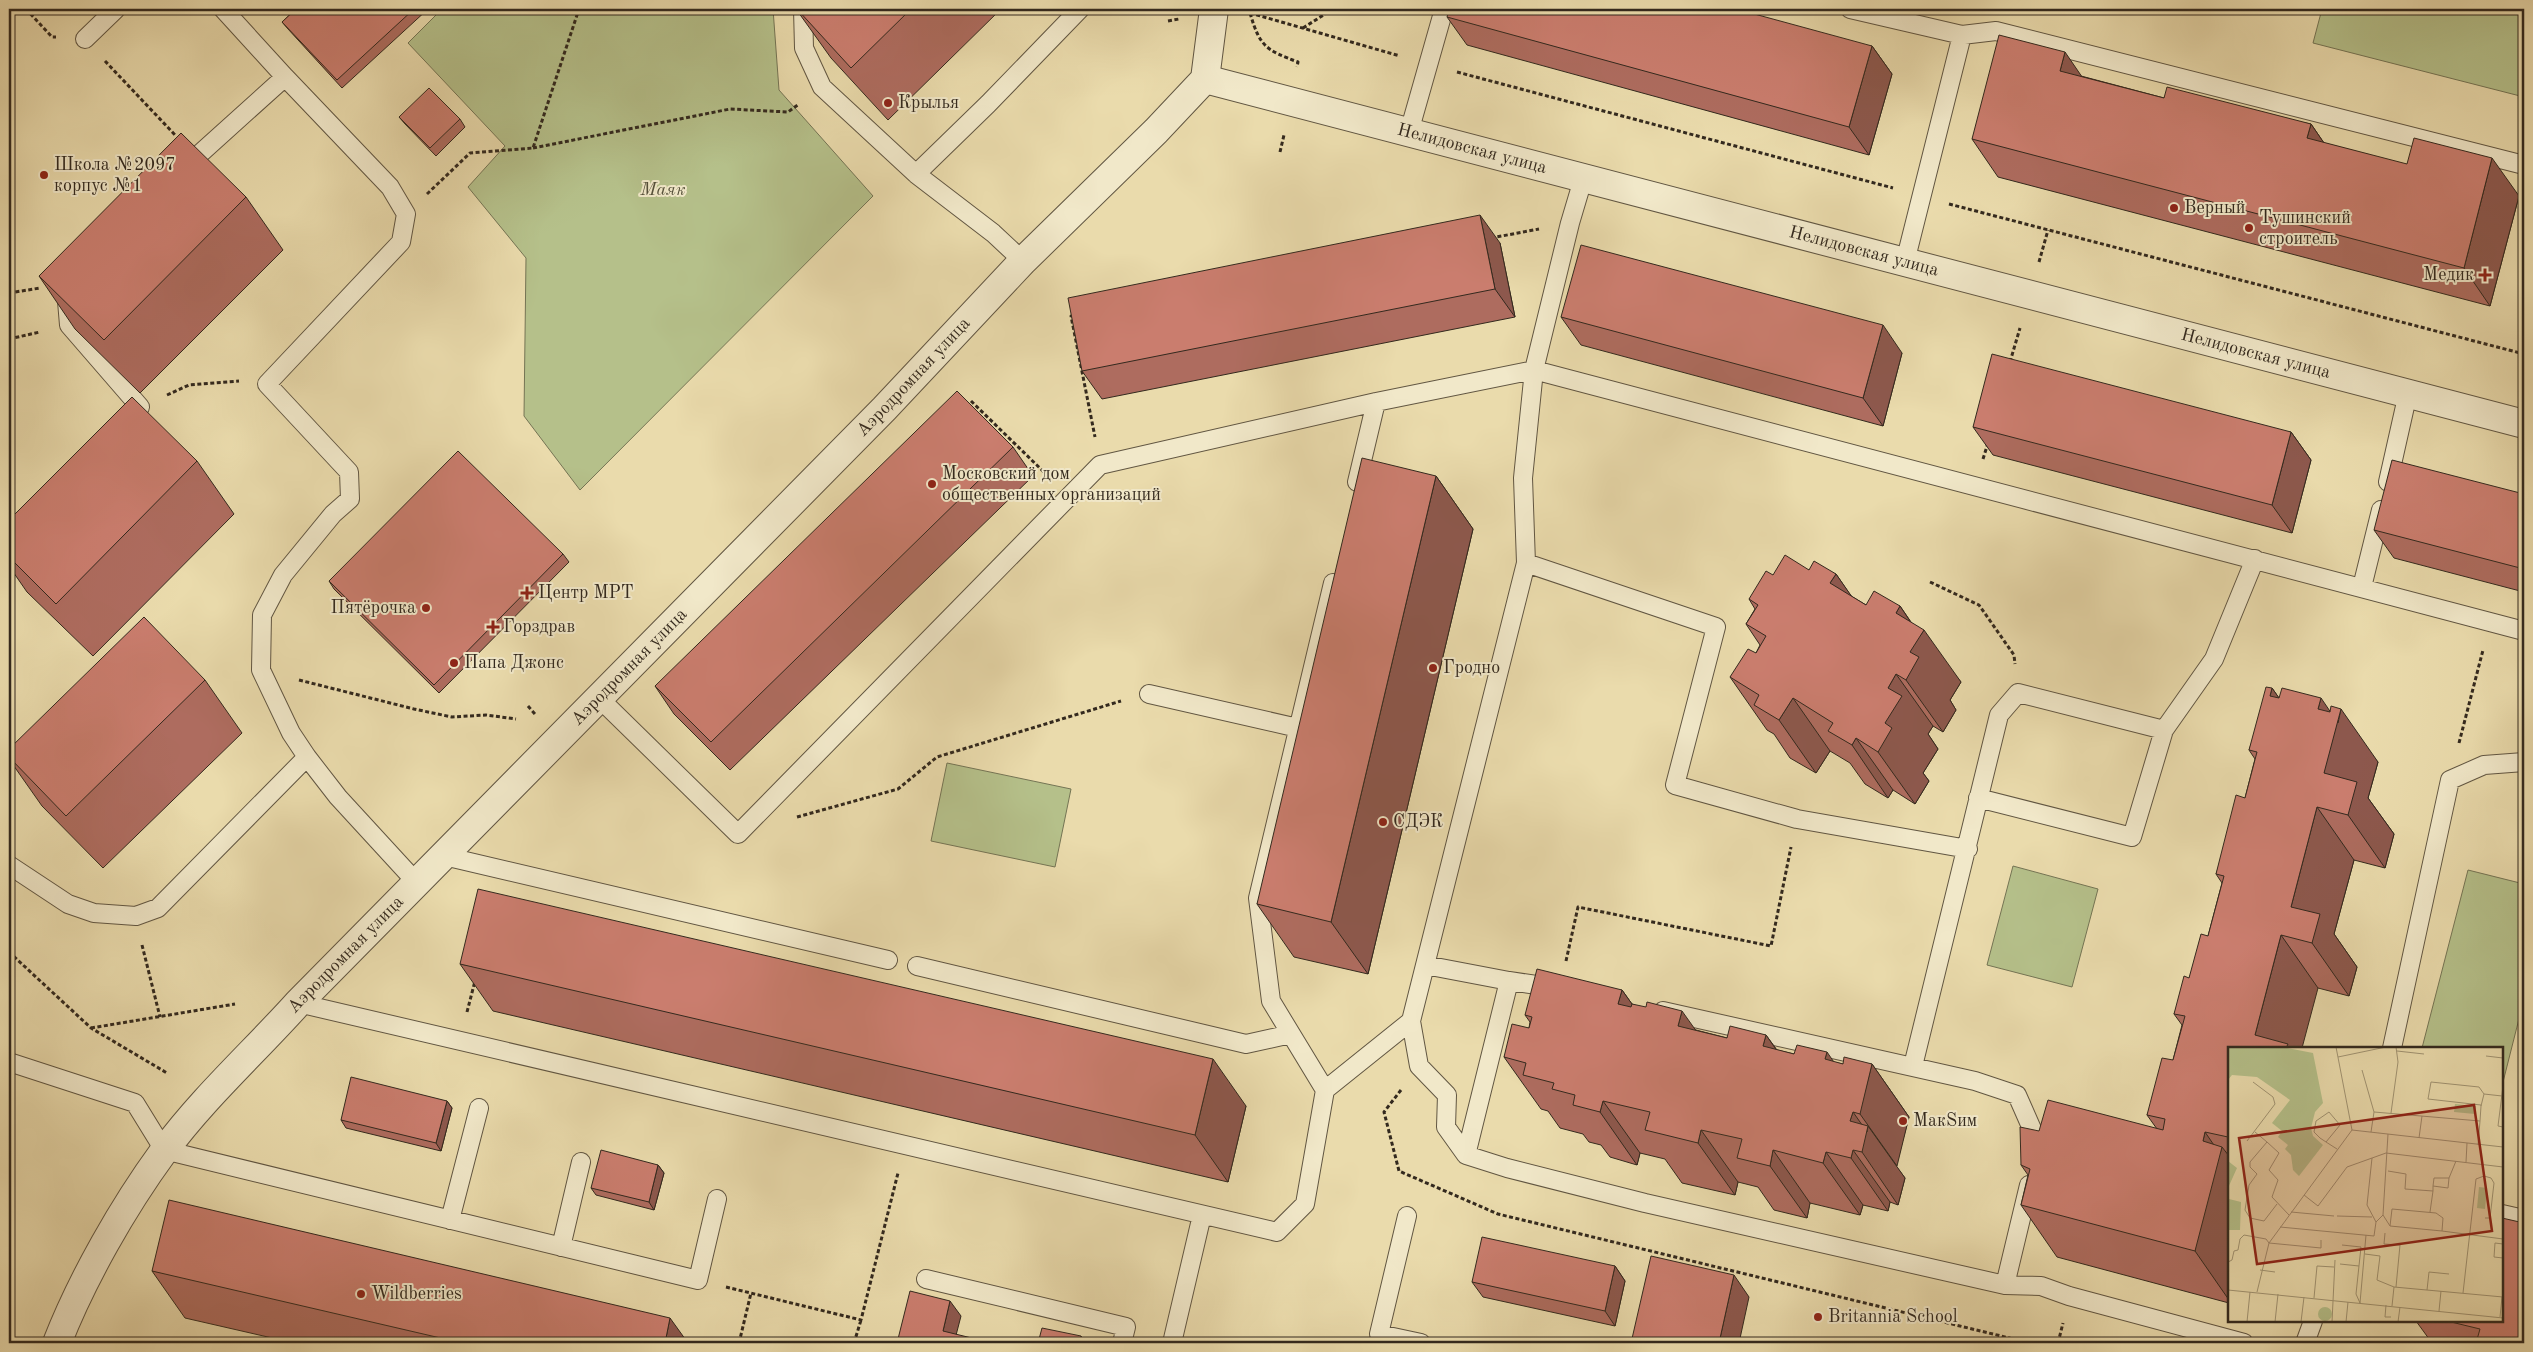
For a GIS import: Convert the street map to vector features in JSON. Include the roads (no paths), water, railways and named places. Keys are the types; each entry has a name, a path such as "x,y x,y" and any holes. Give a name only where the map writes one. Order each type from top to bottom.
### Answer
{"street":[{"path":"1205,79 1214,12"},
{"name":"Нелидовская улица","path":"1205,79 1290,103 1584,176 2408,393 2523,419"},
{"name":"Аэродромная улица","path":"57,1343 107,1242 164,1150 211,1095 298,1003 884,409 1023,262 1156,131 1205,79"}],"lane":[{"path":"85,39 116,9"},
{"path":"223,9 390,187 406,214 401,242 266,384 348,472 350,499 333,514 283,575 262,615 261,670 291,733 307,757 338,797 418,883"},
{"path":"803,9 804,48 822,87 916,174 993,233 1023,262"},
{"path":"916,174 988,104 1080,9"},
{"path":"1409,132 1444,9"},
{"path":"1850,9 1962,35 1996,31 2524,165"},
{"path":"1905,262 1962,35"},
{"path":"167,184 285,77"},
{"path":"1584,176 1570,223 1534,370 1523,478 1526,563 1412,1021 1419,1066 1447,1095 1446,1127 1466,1155 1508,1168 1645,1203 2005,1285 2041,1286 2070,1296 2244,1343"},
{"path":"74,279 67,301 69,326 140,407 117,424"},
{"path":"600,698 738,834 1100,465 1376,402 1534,370 2524,631"},
{"path":"2362,587 2408,393"},
{"path":"1353,498 1376,402"},
{"path":"1978,798 2132,837 2164,730 2214,659 2256,560"},
{"path":"1526,563 1716,627 1675,785 1796,819 1968,849"},
{"path":"298,1003 1277,1232 1305,1204 1324,1090 1271,1001 1258,898 1337,565"},
{"path":"1913,1066 1968,849 1978,798 1999,715 2018,692 2164,730"},
{"path":"1149,694 1298,728"},
{"path":"9,866 68,904 94,913 136,916 158,908 307,757"},
{"path":"2392,1047 2450,780 2484,765 2524,762"},
{"path":"444,856 888,960"},
{"path":"1425,965 1565,990"},
{"path":"917,966 1246,1044 1291,1034"},
{"path":"1466,1155 1509,981"},
{"path":"1646,1008 1913,1066 1975,1081 2017,1095 2039,1145 2005,1285"},
{"path":"1324,1090 1412,1021"},
{"path":"9,1062 135,1103 164,1150 698,1280 717,1199"},
{"path":"450,1220 479,1108"},
{"path":"561,1247 581,1162"},
{"path":"2503,1214 2524,1219"},
{"path":"1172,1343 1202,1215"},
{"path":"1407,1216 1379,1334 1421,1343"},
{"path":"926,1279 1126,1327 1122,1343"},
{"path":"2304,1343 2313,1322"}],"place":[{"name":"Крылья","path":"888,103"},
{"name":"Школа №2097 корпус №1","path":"44,175"},
{"name":"Верный","path":"2174,208"},
{"name":"Тушинский строитель","path":"2249,228"},
{"name":"Медик","path":"2485,275"},
{"name":"Московский дом общественных организаций","path":"932,484"},
{"name":"Центр МРТ","path":"527,593"},
{"name":"Пятёрочка","path":"426,608"},
{"name":"Горздрав","path":"493,627"},
{"name":"Папа Джонс","path":"454,663"},
{"name":"Гродно","path":"1433,668"},
{"name":"СДЭК","path":"1383,822"},
{"name":"МакSим","path":"1903,1121"},
{"name":"Wildberries","path":"361,1294"},
{"name":"Britannia School","path":"1818,1317"}],"park label":[{"name":"Маяк","path":"663,190"}]}
